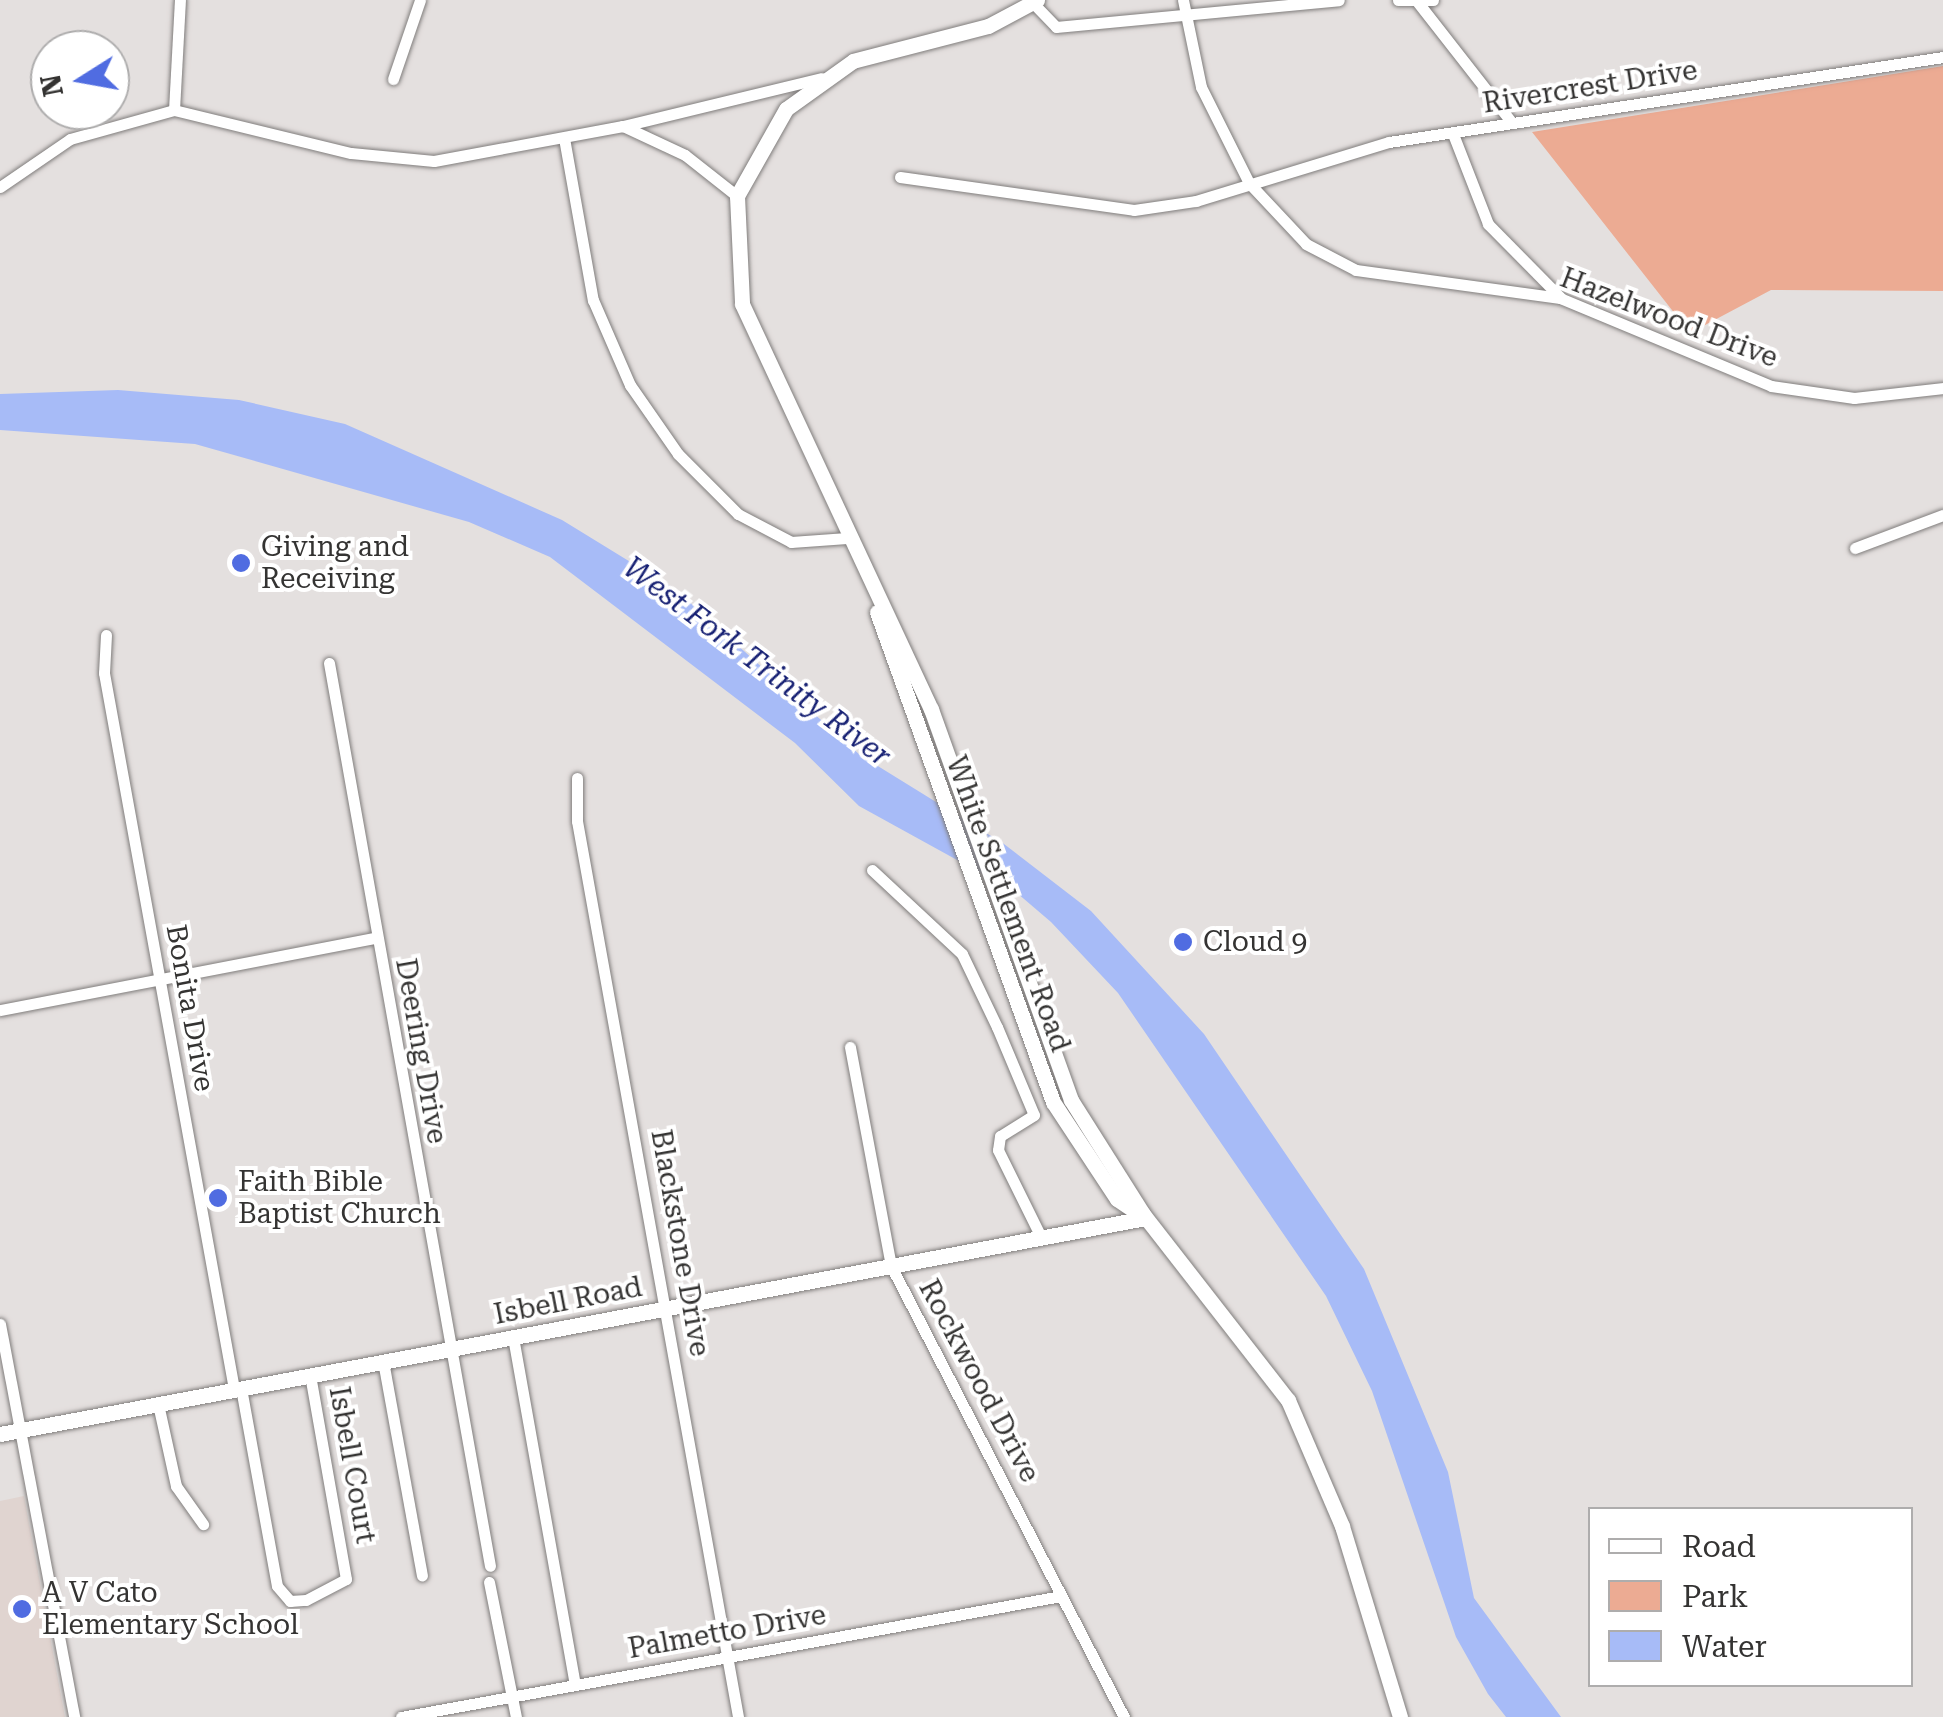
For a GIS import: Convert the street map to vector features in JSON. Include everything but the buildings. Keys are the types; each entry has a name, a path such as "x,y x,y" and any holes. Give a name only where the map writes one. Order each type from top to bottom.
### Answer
{"main road":[{"path":"737,196 786,108 821,78 1035,2"},
{"name":"White Settlement Road","path":"737,196 742,304 866,581 999,957 1077,1147 1117,1198 1146,1218"},
{"name":"White Settlement Road","path":"866,581 900,638 1086,1130 1146,1218 1288,1400 1342,1526 1400,1717"},
{"name":"Isbell Road","path":"0,1434 1146,1218"}],"street":[{"path":"174,110 180,0"},
{"path":"393,79 420,0"},
{"path":"1035,2 1056,27 1184,6 1340,0"},
{"path":"1398,0 1433,0"},
{"path":"1416,0 1512,124"},
{"name":"Hazelwood Drive","path":"1184,6 1206,100 1249,184 1306,244 1356,270 1560,298 1771,386 1854,398 1943,388"},
{"name":"Rivercrest Drive","path":"900,177 1134,210 1249,184 1334,154 1943,57"},
{"path":"0,187 70,139 174,110 398,159 471,160 821,78"},
{"path":"623,126 685,155 737,196"},
{"path":"1454,134 1488,224 1560,298"},
{"path":"564,138 593,300 630,385 678,454 738,514 791,542 847,538"},
{"path":"1855,548 1943,514"},
{"name":"Bonita Drive","path":"106,635 104,673 238,1389"},
{"name":"Deering Drive","path":"328,662 490,1566"},
{"name":"Blackstone Drive","path":"577,778 576,821 738,1717"},
{"path":"872,870 962,954 997,1027 1034,1116 1000,1136 998,1150 1041,1238"},
{"path":"0,1010 376,938"},
{"name":"Rockwood Drive","path":"850,1047 891,1266 1124,1717"},
{"path":"0,1324 74,1717"},
{"path":"513,1337 575,1685"},
{"name":"Isbell Court","path":"382,1362 422,1575"},
{"name":"Isbell Court","path":"238,1389 277,1586 290,1601 306,1600 346,1578 310,1375"},
{"path":"158,1404 176,1486 203,1524"},
{"path":"489,1582 516,1717"},
{"name":"Palmetto Drive","path":"401,1717 1062,1596"}],"shaded area":[{"name":"A V Cato Elementary School","path":"24,1496 65,1717 0,1717 0,1501"}],"green space":[{"path":"1943,66 1943,291 1771,290 1690,333 1532,132"}],"water":[{"path":"118,390 239,400 345,424 562,520 676,590 860,755 1004,844 1091,911 1204,1034 1364,1269 1448,1472 1474,1598 1561,1717 1506,1717 1488,1694 1456,1637 1372,1391 1326,1296 1118,993 1051,922 1017,893 859,806 795,743 550,557 469,522 195,444 0,430 0,394"}],"place":[{"name":"Giving and Receiving","path":"241,563"},
{"name":"Cloud 9","path":"1183,942"},
{"name":"Faith Bible Baptist Church","path":"218,1198"},
{"name":"A V Cato Elementary School","path":"22,1609"}],"water label":[{"name":"West Fork Trinity River","path":"757,662"}]}
